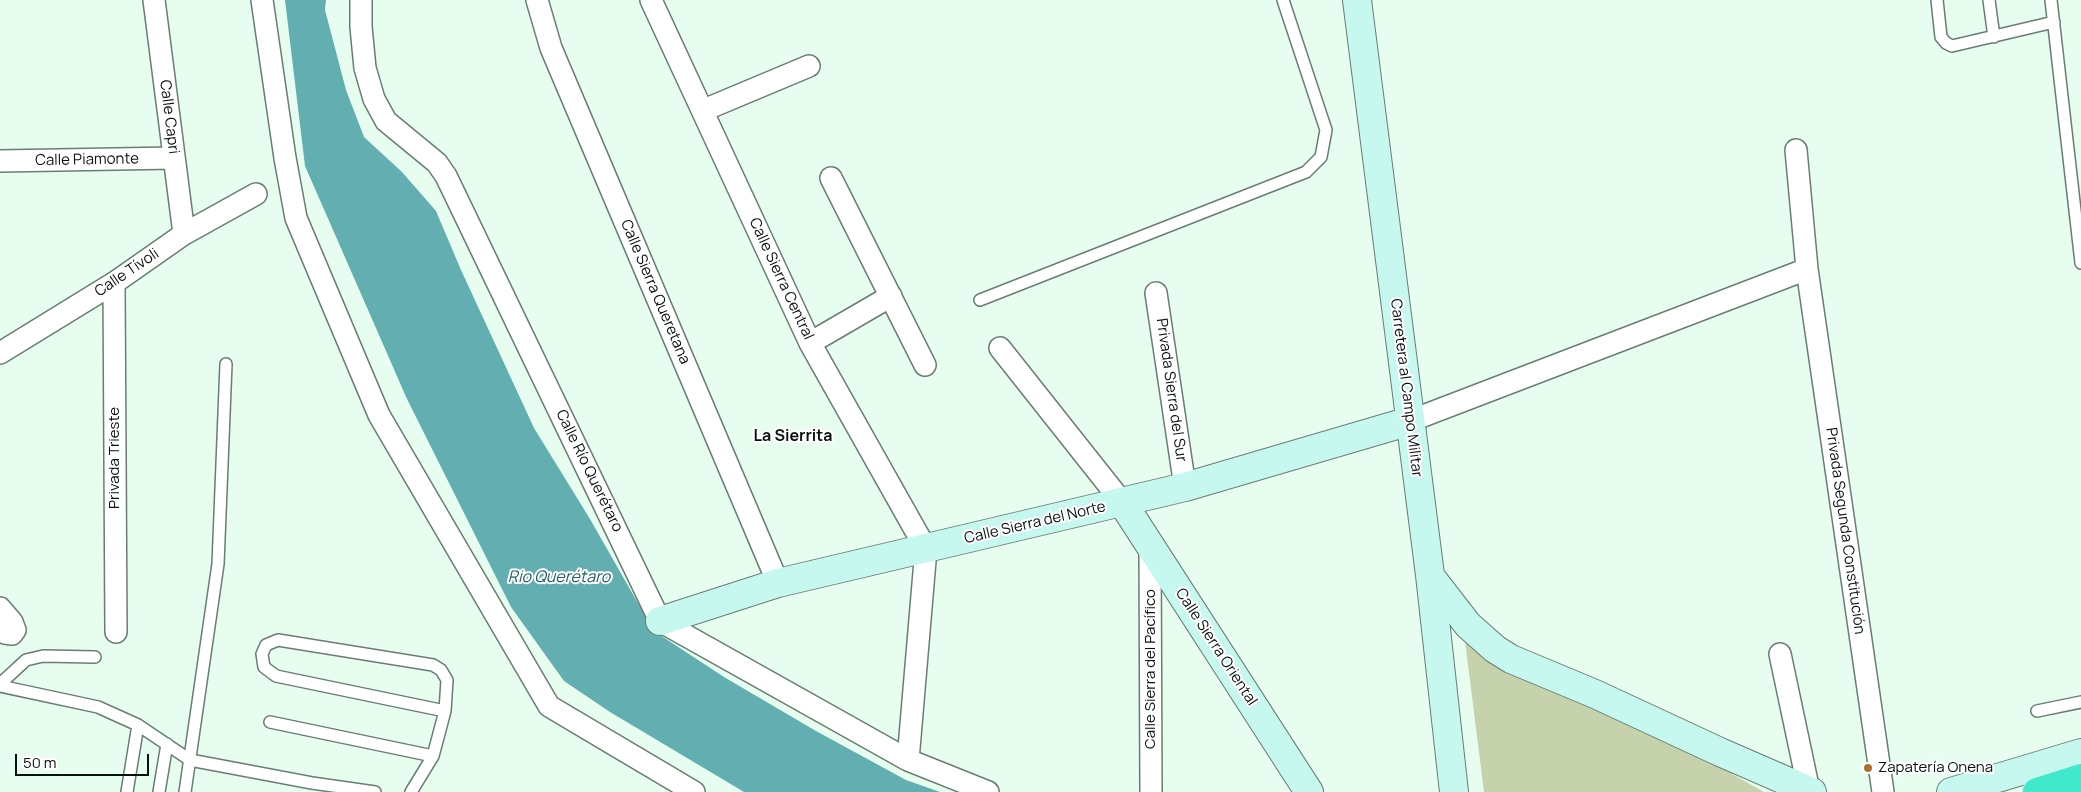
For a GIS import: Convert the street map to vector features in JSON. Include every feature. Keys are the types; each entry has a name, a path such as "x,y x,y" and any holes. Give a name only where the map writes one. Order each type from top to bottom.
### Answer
{"highway":[{"path":"2037,792 2081,778"}],"main road":[{"name":"Carretera al Campo Militar","path":"1357,0 1455,787"},
{"name":"Calle Sierra del Norte","path":"660,621 778,583 1185,487 1410,421"},
{"name":"Calle Sierra Oriental","path":"1122,502 1309,792"},
{"path":"1430,575 1468,625 1495,649 1511,659 1587,690 1720,752 1810,791"},
{"path":"1951,792 2081,753"}],"street":[{"name":"Calle Capri","path":"154,0 184,234"},
{"path":"262,0 285,158 296,218 379,415 549,706 694,792"},
{"name":"Calle Río Querétaro","path":"361,0 361,27 365,68 374,99 386,121 437,163 446,176 660,621"},
{"name":"Calle Sierra Queretana","path":"537,0 551,48 778,583"},
{"name":"Calle Sierra Central","path":"652,0 810,342 926,549"},
{"path":"704,110 809,66"},
{"name":"Privada Segunda Constitución","path":"1796,150 1807,269 1883,792"},
{"name":"Calle Piamonte","path":"0,161 174,158"},
{"path":"831,178 924,366"},
{"name":"Calle Tívoli","path":"0,354 114,284 184,234 256,194"},
{"path":"1410,421 1807,269"},
{"name":"Privada Trieste","path":"114,284 116,632"},
{"name":"Privada Sierra del Sur","path":"1156,293 1185,487"},
{"path":"810,342 891,296"},
{"path":"1000,348 1122,502"},
{"name":"Calle Sierra del Pacífico","path":"1150,546 1152,792"},
{"path":"908,760 926,549"},
{"path":"0,608 12,622 15,630 12,634 5,634 0,630"},
{"path":"660,621 908,760 988,792"},
{"path":"1780,654 1810,791"}],"lane":[{"path":"980,300 1306,172 1321,157 1326,130 1283,0"},
{"path":"1937,0 1942,37 1946,43 1952,46 2054,22"},
{"path":"1989,0 1994,37"},
{"path":"2051,0 2081,263"},
{"path":"185,792 218,564 226,364"},
{"path":"411,792 433,756 445,711 447,680 441,670 433,664 278,640 266,645 262,654 264,667 276,676 445,711"},
{"path":"0,685 26,660 43,656 95,657"},
{"path":"0,685 98,707 138,724 190,760 311,787 375,792"},
{"path":"2037,710 2081,702"},
{"path":"270,722 433,756"},
{"path":"127,792 138,724"},
{"path":"160,792 167,744"}],"green space":[{"path":"1464,633 1704,758 1764,792 1484,792"}],"water":[{"name":"Rio Querétaro","path":"285,0 326,0 325,10 346,90 364,137 402,172 436,211 534,428 590,519 643,612 660,635 724,677 816,731 906,780 940,792 744,792 610,712 564,681 511,607 407,399 305,166"}],"place":[{"name":"Zapatería Onena","path":"1868,768"}],"district":[{"name":"La Sierrita","path":"793,437"}]}
